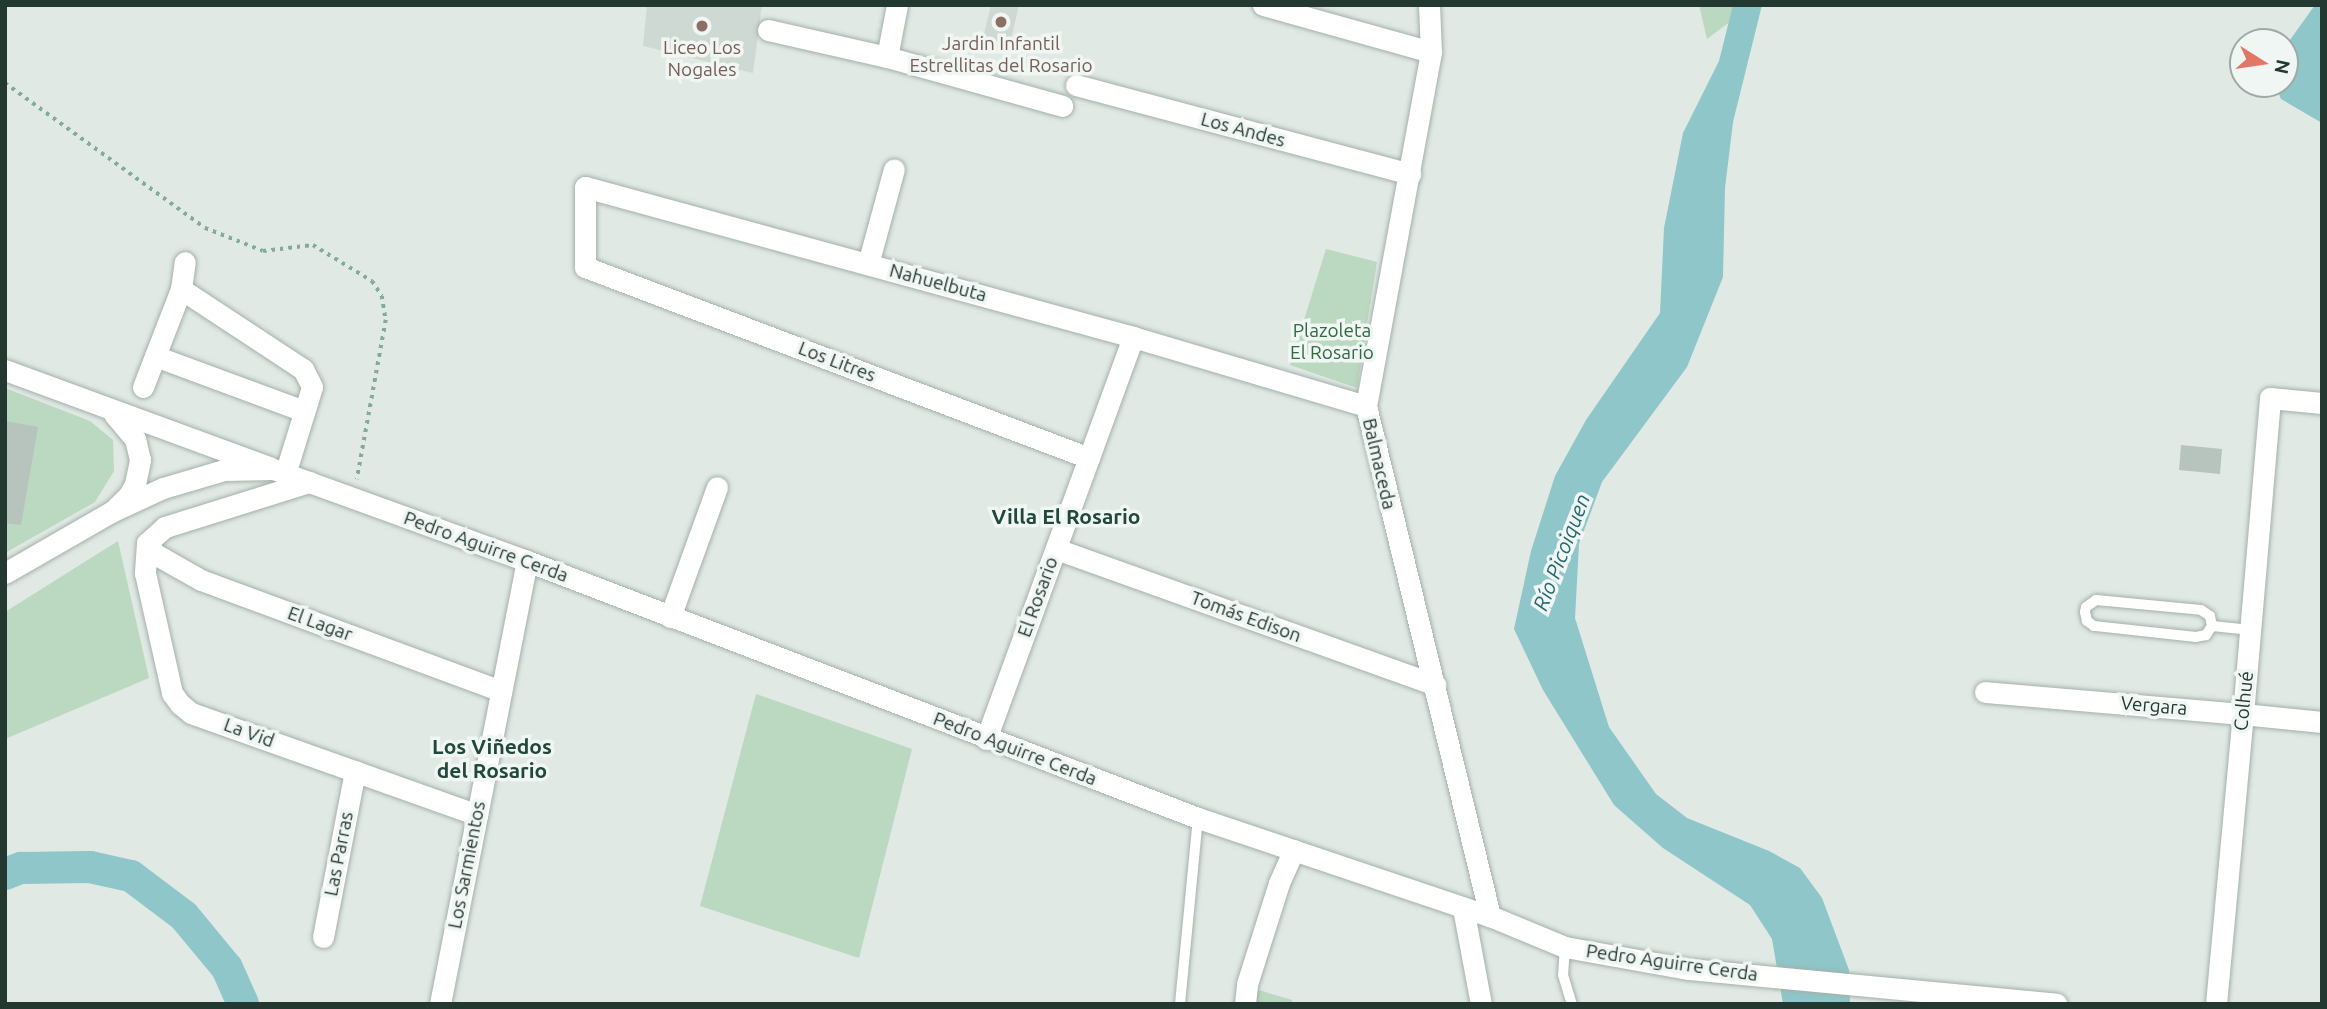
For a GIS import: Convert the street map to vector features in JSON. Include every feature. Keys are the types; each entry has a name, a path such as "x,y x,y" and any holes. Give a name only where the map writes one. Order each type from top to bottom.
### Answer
{"street":[{"path":"887,57 897,5"},
{"path":"1263,5 1431,52"},
{"name":"Balmaceda","path":"1429,5 1431,52 1366,406 1490,916"},
{"path":"768,30 887,57 1062,106"},
{"name":"Los Andes","path":"1076,85 1410,174"},
{"path":"868,264 894,169"},
{"name":"Nahuelbuta","path":"585,267 585,187 1133,337 1366,406"},
{"path":"143,387 181,289 185,262"},
{"name":"Los Litres","path":"585,267 1089,458"},
{"path":"5,573 111,512 163,488 240,468 279,471 312,387 303,369 181,289"},
{"name":"El Rosario","path":"986,739 1133,337"},
{"path":"155,356 304,411"},
{"name":"Pedro Aguirre Cerda","path":"5,370 104,409 527,561 1198,818 1490,916 1565,947 1689,970 2056,1004"},
{"name":"Colhué","path":"2216,1004 2270,398 2322,403"},
{"path":"104,409 129,429 140,460 139,472 129,495 111,512"},
{"path":"147,543 165,527 309,482"},
{"path":"670,617 717,486"},
{"name":"El Lagar","path":"147,543 155,554 201,580 501,691"},
{"name":"La Vid","path":"147,543 145,573 172,693 180,704 191,713 477,815"},
{"name":"Tomás Edison","path":"1056,549 1435,685"},
{"name":"Los Sarmientos","path":"440,1004 527,561"},
{"name":"Vergara","path":"1985,692 2322,722"},
{"name":"Las Parras","path":"323,937 355,771"},
{"path":"1245,1004 1247,984 1279,883 1294,850"},
{"path":"1462,908 1481,1004"}],"lane":[{"path":"2096,600 2201,610 2210,615 2212,626 2206,635 2196,637 2107,628 2090,624 2085,612 2096,600"},
{"path":"2212,626 2251,629"},
{"path":"1180,1004 1198,818"},
{"path":"1565,947 1563,975 1572,1004"}],"path":[{"path":"5,83 205,228 263,251 313,245 378,288 385,304 386,320 364,452 352,498"}],"shaded area":[{"name":"Liceo Los Nogales","path":"647,5 762,5 753,73 643,46"},
{"name":"Jardin Infantil Estrellitas del Rosario","path":"991,5 1019,5 1010,44 983,38"}],"green space":[{"path":"1699,5 1752,5 1707,39"},
{"name":"Plazoleta El Rosario","path":"1326,249 1377,262 1357,388 1290,365"},
{"path":"5,388 90,421 113,440 114,471 95,502 5,553"},
{"path":"118,541 149,678 5,739 5,612"},
{"path":"756,694 912,749 859,958 700,906"},
{"path":"1255,989 1292,1000 1292,1004 1254,1004"}],"water":[{"name":"Río Picoiquen","path":"1733,5 1762,5 1733,122 1725,188 1723,277 1687,367 1602,482 1579,544 1575,618 1609,727 1656,794 1687,818 1769,851 1800,868 1822,898 1849,970 1850,1004 1783,1004 1772,939 1750,905 1663,848 1614,805 1543,690 1514,629 1531,551 1555,476 1586,420 1660,313 1664,228 1683,133 1719,61"},
{"path":"2315,5 2322,5 2322,123 2281,98 2299,98 2299,28"}],"building":[{"path":"5,421 38,427 21,525 5,523"},
{"path":"2181,445 2222,449 2220,474 2179,470"}],"waterway":[{"path":"5,874 21,868 90,867 131,876 184,916 227,968 243,1004"}],"place":[{"name":"Jardin Infantil Estrellitas del Rosario","path":"1001,22"},
{"name":"Liceo Los Nogales","path":"702,26"}],"district":[{"name":"Villa El Rosario","path":"1066,516"},
{"name":"Los Viñedos del Rosario","path":"492,758"}]}
